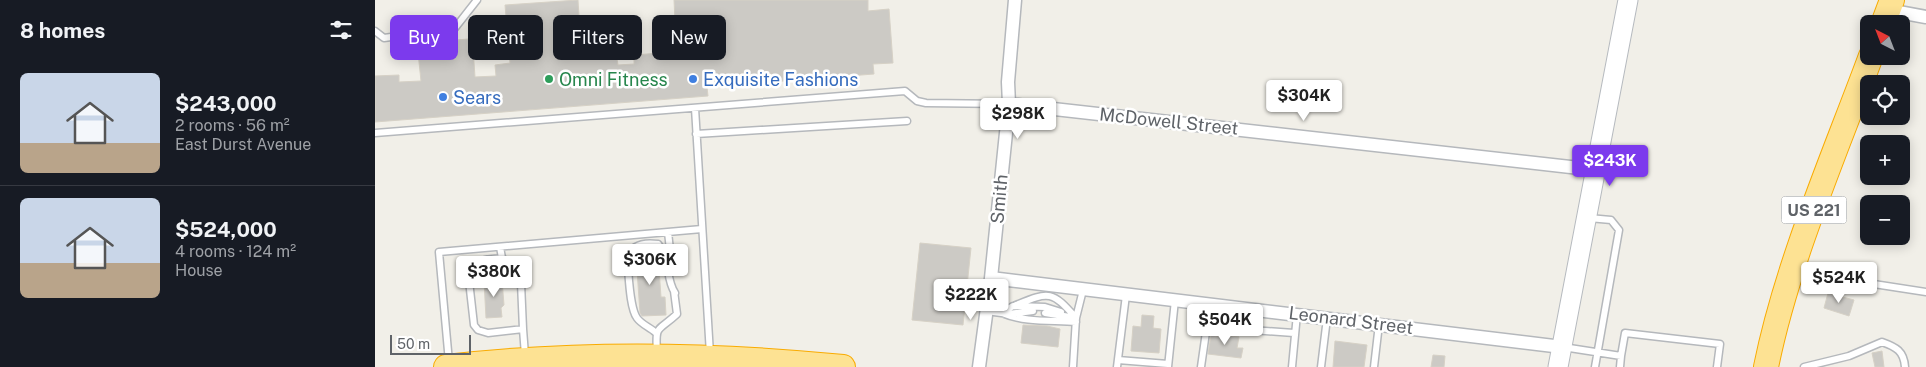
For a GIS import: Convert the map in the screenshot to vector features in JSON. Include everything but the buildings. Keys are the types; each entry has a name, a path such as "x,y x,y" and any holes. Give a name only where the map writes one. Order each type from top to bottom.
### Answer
{"highway":[{"name":"US 221","path":"1769,366 1793,271 1868,65"},
{"path":"446,367 525,360 657,358 710,359 843,367"}],"street":[{"name":"Smith","path":"979,367 991,278 1009,104 1008,82 1015,0"},
{"path":"1558,367 1628,0"},
{"path":"1888,11 1926,17"},
{"name":"McDowell Street","path":"1009,104 1597,170"},
{"name":"Leonard Street","path":"991,278 1562,347"}],"lane":[{"path":"375,31 385,38 455,28 477,0"},
{"path":"375,133 905,91 917,101 926,103 1009,104"},
{"path":"695,108 710,359"},
{"path":"696,134 907,121"},
{"path":"1586,218 1611,220 1619,230 1595,367"},
{"path":"449,367 439,252 702,229"},
{"path":"657,358 656,334 659,326 677,314 667,232"},
{"path":"656,334 638,319 633,312 627,258 629,253 643,243 658,244 666,256 669,285 675,293"},
{"path":"500,247 502,258"},
{"path":"523,329 488,333 481,332 475,325 469,272 476,263 481,260 502,258 507,261 511,278 521,283 525,360"},
{"path":"1793,271 1926,292"},
{"path":"1073,364 1076,320 1083,290"},
{"path":"1002,313 1039,295 1058,298 1076,320"},
{"path":"1126,295 1118,363 1168,366 1175,300"},
{"path":"1013,306 1045,307 1076,320"},
{"path":"986,311 1002,313 1033,311"},
{"path":"1002,313 1013,318 1036,321 1076,320"},
{"path":"1045,313 1076,320"},
{"path":"1291,367 1297,314"},
{"path":"1321,367 1327,318"},
{"path":"1374,367 1379,324"},
{"path":"1201,367 1206,332 1211,327 1294,333"},
{"path":"1619,367 1625,333 1720,344 1717,367"},
{"path":"1804,367 1849,356 1882,342 1895,347 1904,359 1905,367"},
{"path":"1562,347 1621,356"}],"place":[{"name":"Omni Fitness","path":"549,79"},
{"name":"Exquisite Fashions","path":"693,79"},
{"name":"Sears","path":"443,97"}]}
